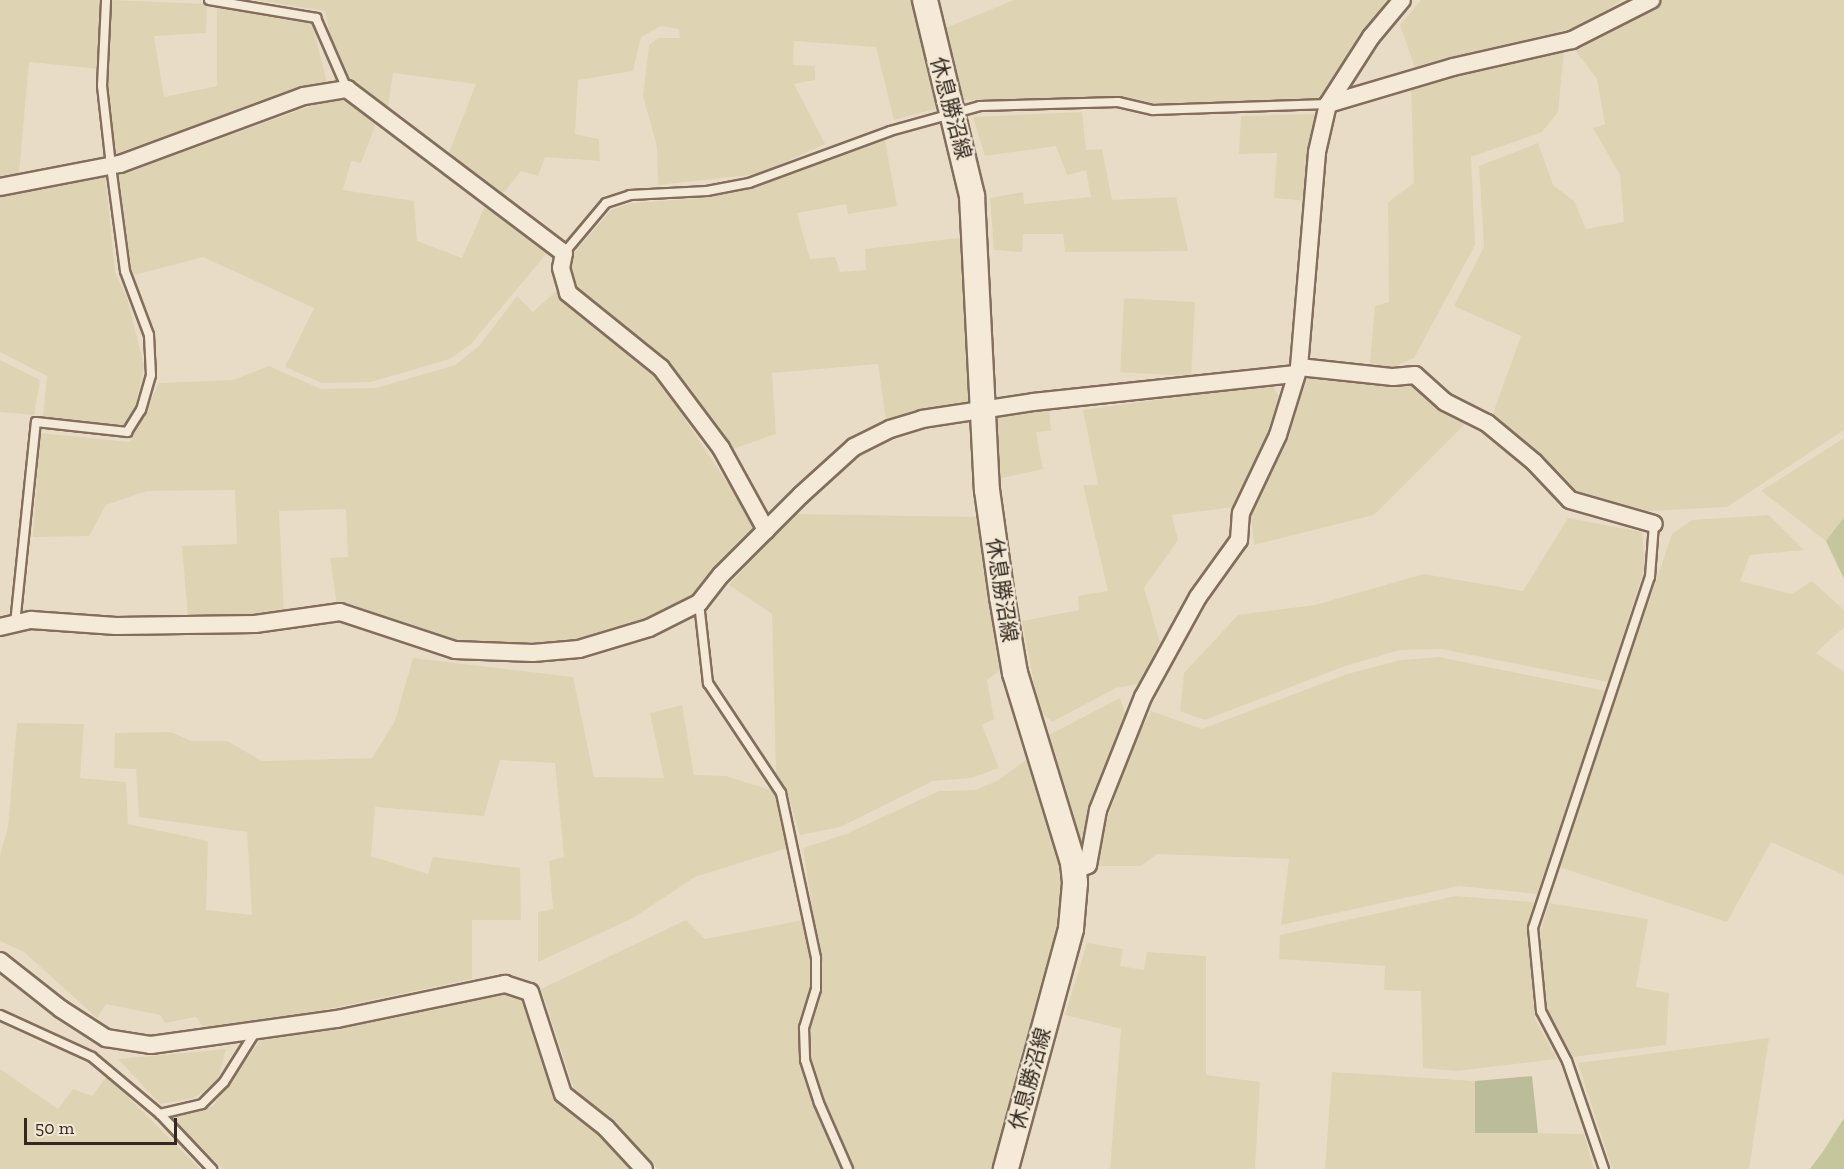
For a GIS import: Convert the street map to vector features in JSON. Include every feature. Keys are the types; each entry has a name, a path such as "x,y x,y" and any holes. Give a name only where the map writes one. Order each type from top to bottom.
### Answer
{"main road":[{"name":"休息勝沼線","path":"925,0 972,196 987,490 1015,673 1073,871 1071,929 1006,1169"}],"street":[{"path":"1073,871 1088,866 1098,810 1143,697 1198,597 1239,540 1241,513 1278,435 1297,371 1317,152 1328,104 1371,36 1402,0"},
{"path":"1328,104 1453,67 1572,40 1651,0"},
{"path":"0,187 111,166 303,96 347,88 564,253 561,268 568,293 661,368 721,448 766,530"},
{"path":"8,626 31,620 116,626 255,624 340,612 455,650 533,653 579,649 649,628 699,603 766,530 854,447 901,425 982,410 1297,371 1393,377 1415,375 1446,402 1487,423 1534,462 1570,500 1654,524"},
{"path":"0,961 61,1009 106,1038 150,1046 337,1019 505,984 530,992 563,1094 606,1128 644,1169"}],"lane":[{"path":"8,626 36,422 127,432 141,410 151,375 148,335 125,271 111,166 102,86 106,0"},
{"path":"209,0 316,18 347,88"},
{"path":"564,253 606,203 630,195 707,191 749,183 890,131 980,106 1027,102 1118,102 1153,110 1328,104"},
{"path":"1604,1169 1567,1061 1541,1011 1533,928 1650,577 1654,524"},
{"path":"699,603 708,683 780,793 816,958 816,989 804,1028 805,1060 819,1103 848,1169"},
{"path":"0,1015 93,1057 160,1114 212,1169"},
{"path":"160,1114 202,1104 224,1082 257,1030"}],"shaded area":[{"path":"0,0 100,0 98,69 29,62 19,174 0,178"},
{"path":"112,0 207,4 206,33 154,36 164,97 217,86 217,7 312,23 327,82 114,154 107,87"},
{"path":"256,0 914,0 942,107 894,120 876,47 794,41 793,65 815,66 815,80 794,84 825,144 759,174 658,185 657,147 643,96 649,45 658,38 680,38 679,29 661,26 641,37 633,71 578,80 575,134 599,139 600,161 545,157 538,176 521,171 502,195 448,155 476,84 393,73 388,108 338,72 325,11"},
{"path":"1014,0 1400,0 1325,101 1161,106 1116,98 963,100 943,29"},
{"path":"1421,0 1622,0 1581,26 1415,68 1400,25"},
{"path":"1661,0 1844,0 1844,430 1727,507 1628,512 1582,496 1491,419 1521,336 1454,306 1484,247 1479,166 1538,143 1553,185 1574,201 1586,229 1624,222 1620,175 1593,128 1605,124 1597,79 1574,49 1650,10"},
{"path":"1564,49 1558,112 1542,132 1471,157 1475,245 1414,358 1391,368 1370,363 1375,306 1389,302 1388,202 1414,183 1411,87"},
{"path":"344,94 378,118 361,163 351,161 343,190 414,201 417,241 462,258 486,204 547,253 471,344 450,359 371,382 322,383 285,367 314,308 203,257 135,275 127,261 117,176"},
{"path":"1082,112 1086,150 1102,149 1112,200 1176,197 1188,251 1065,252 1063,234 1023,234 1022,252 994,250 990,198 1023,192 1024,204 1091,197 1086,170 1067,175 1056,146 985,156 973,117"},
{"path":"1315,114 1308,201 1274,198 1277,153 1239,154 1241,116"},
{"path":"885,140 897,206 848,214 846,204 797,213 810,259 835,257 840,272 866,270 865,249 966,237 974,402 886,421 878,364 772,373 776,434 730,450 576,291 568,260 611,210 632,203 701,198 747,189"},
{"path":"105,172 115,272 127,298 144,365 136,404 122,427 43,417 47,376 0,352 0,194"},
{"path":"556,291 654,372 757,528 691,600 580,643 527,647 448,639 337,606 330,558 348,557 346,509 279,511 284,613 188,617 182,546 237,544 235,490 147,491 106,505 89,536 33,537 40,433 130,442 159,383 233,380 269,366 321,389 376,388 455,365 479,346 517,296 533,312"},
{"path":"1124,298 1195,302 1191,376 1120,372"},
{"path":"0,360 40,380 34,415 0,412"},
{"path":"1308,373 1416,386 1465,424 1374,515 1254,545 1251,517"},
{"path":"1271,384 1279,396 1263,447 1234,507 1172,515 1178,540 1144,588 1160,642 1142,683 1116,688 1052,722 1039,710 1022,621 1079,610 1078,596 1108,591 1083,485 1098,485 1083,410"},
{"path":"1049,407 1051,431 1036,432 1043,469 998,479 994,415"},
{"path":"1844,438 1844,517 1826,541 1761,491"},
{"path":"794,514 980,517 1003,668 987,680 994,719 982,725 999,768 971,778 933,781 840,827 800,835 789,798 776,774 772,614 729,585"},
{"path":"1769,515 1804,550 1750,555 1740,581 1792,594 1812,581 1844,610 1844,627 1816,653 1844,672 1844,875 1771,842 1727,922 1559,867 1672,534 1692,520"},
{"path":"1568,518 1642,532 1645,567 1608,682 1441,649 1400,650 1345,666 1205,720 1180,711 1184,673 1238,615 1315,605 1424,574 1523,591"},
{"path":"1439,657 1606,691 1537,894 1459,886 1281,925 1289,859 1157,854 1141,866 1098,866 1105,826 1131,750 1151,711 1202,729 1347,674 1401,660"},
{"path":"413,658 573,677 594,777 664,778 650,713 682,705 694,775 726,776 774,791 787,848 695,877 633,918 538,962 538,912 553,909 549,861 564,857 555,763 500,760 484,816 375,807 371,856 428,874 433,857 520,868 521,920 472,920 472,979 314,1012 205,1030 196,1017 165,1023 160,1015 106,1004 97,1018 24,952 0,941 0,856 8,827 17,723 84,724 80,778 126,782 128,824 208,841 206,910 252,915 247,832 139,817 136,769 114,768 115,733 171,732 191,741 227,741 262,761 372,758 395,721"},
{"path":"1120,698 1128,721 1101,773 1080,849 1045,737"},
{"path":"1030,757 1065,869 1061,929 997,1169 854,1169 827,1110 811,1062 808,1034 821,996 822,973 803,848 846,834 939,791 975,790 997,781"},
{"path":"1455,896 1534,902 1527,926 1535,1019 1557,1059 1456,1071 1423,1068 1421,991 1384,990 1385,966 1279,959 1280,935"},
{"path":"1549,903 1648,919 1636,987 1669,993 1666,1045 1573,1057 1547,1013 1540,933"},
{"path":"686,920 705,939 804,920 813,984 798,1038 804,1080 844,1169 658,1169 574,1089 541,989"},
{"path":"1087,943 1123,949 1120,966 1144,970 1147,952 1206,956 1206,1075 1260,1082 1255,1169 1110,1169 1121,1029 1065,1015"},
{"path":"507,991 524,999 558,1095 636,1169 223,1169 171,1118 213,1106 261,1039"},
{"path":"1769,1038 1749,1169 1612,1169 1578,1063"},
{"path":"226,1049 217,1081 194,1098 160,1104 118,1059"},
{"path":"0,1069 58,1109 73,1089 92,1096 107,1076 200,1169 0,1169"},
{"path":"1332,1072 1475,1081 1475,1132 1584,1134 1594,1169 1325,1169"}],"green space":[{"path":"1844,517 1844,579 1826,541"},
{"path":"1532,1076 1538,1133 1475,1133 1475,1081"},
{"path":"1844,1118 1844,1169 1810,1169 1824,1150"}]}
